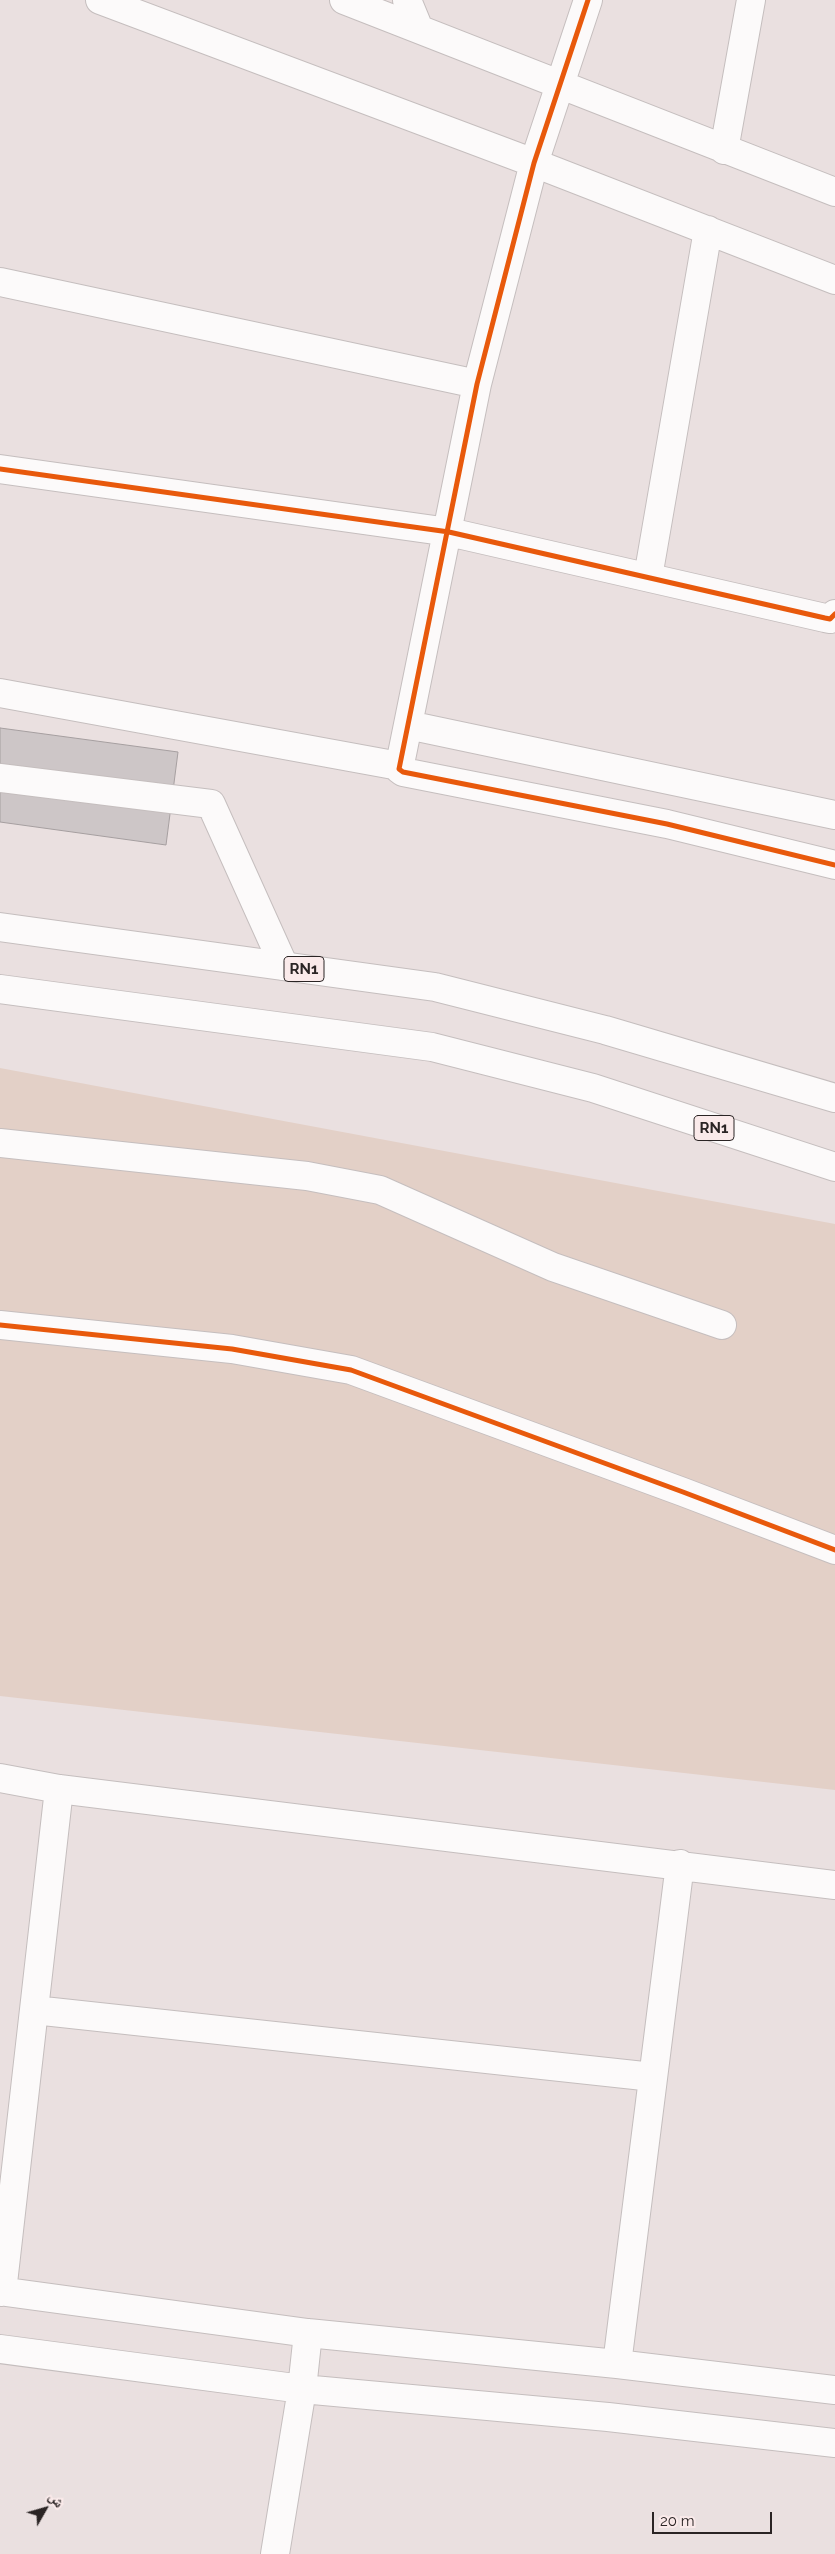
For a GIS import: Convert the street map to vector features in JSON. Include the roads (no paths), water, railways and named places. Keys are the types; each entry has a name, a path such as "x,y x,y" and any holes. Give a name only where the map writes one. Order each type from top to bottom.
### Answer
{"street":[{"path":"100,0 534,163 835,280"},
{"path":"344,0 835,192"},
{"path":"407,0 419,29"},
{"path":"400,768 449,532 477,384 534,163 588,0"},
{"path":"724,150 751,0"},
{"path":"648,577 708,230"},
{"path":"0,282 477,384"},
{"path":"0,469 449,532 825,618 830,618 835,614"},
{"path":"0,693 400,768 667,824 835,865"},
{"path":"408,726 835,814"},
{"path":"0,778 211,804 284,966"},
{"path":"667,824 672,780"},
{"name":"RN1","path":"0,927 435,988 605,1030 835,1098"},
{"name":"RN1","path":"0,988 432,1047 593,1088 835,1167"},
{"path":"0,1143 307,1176 380,1190 553,1267 722,1325"},
{"path":"0,1325 232,1349 351,1370 835,1550"},
{"path":"0,1778 59,1789 680,1864 835,1885"},
{"path":"59,1789 1,2291 308,2333 617,2364 835,2390"},
{"path":"617,2364 680,1864"},
{"path":"34,2010 653,2077"},
{"path":"275,2554 302,2389 308,2333"},
{"path":"0,2349 302,2389 618,2418 835,2443"}]}
